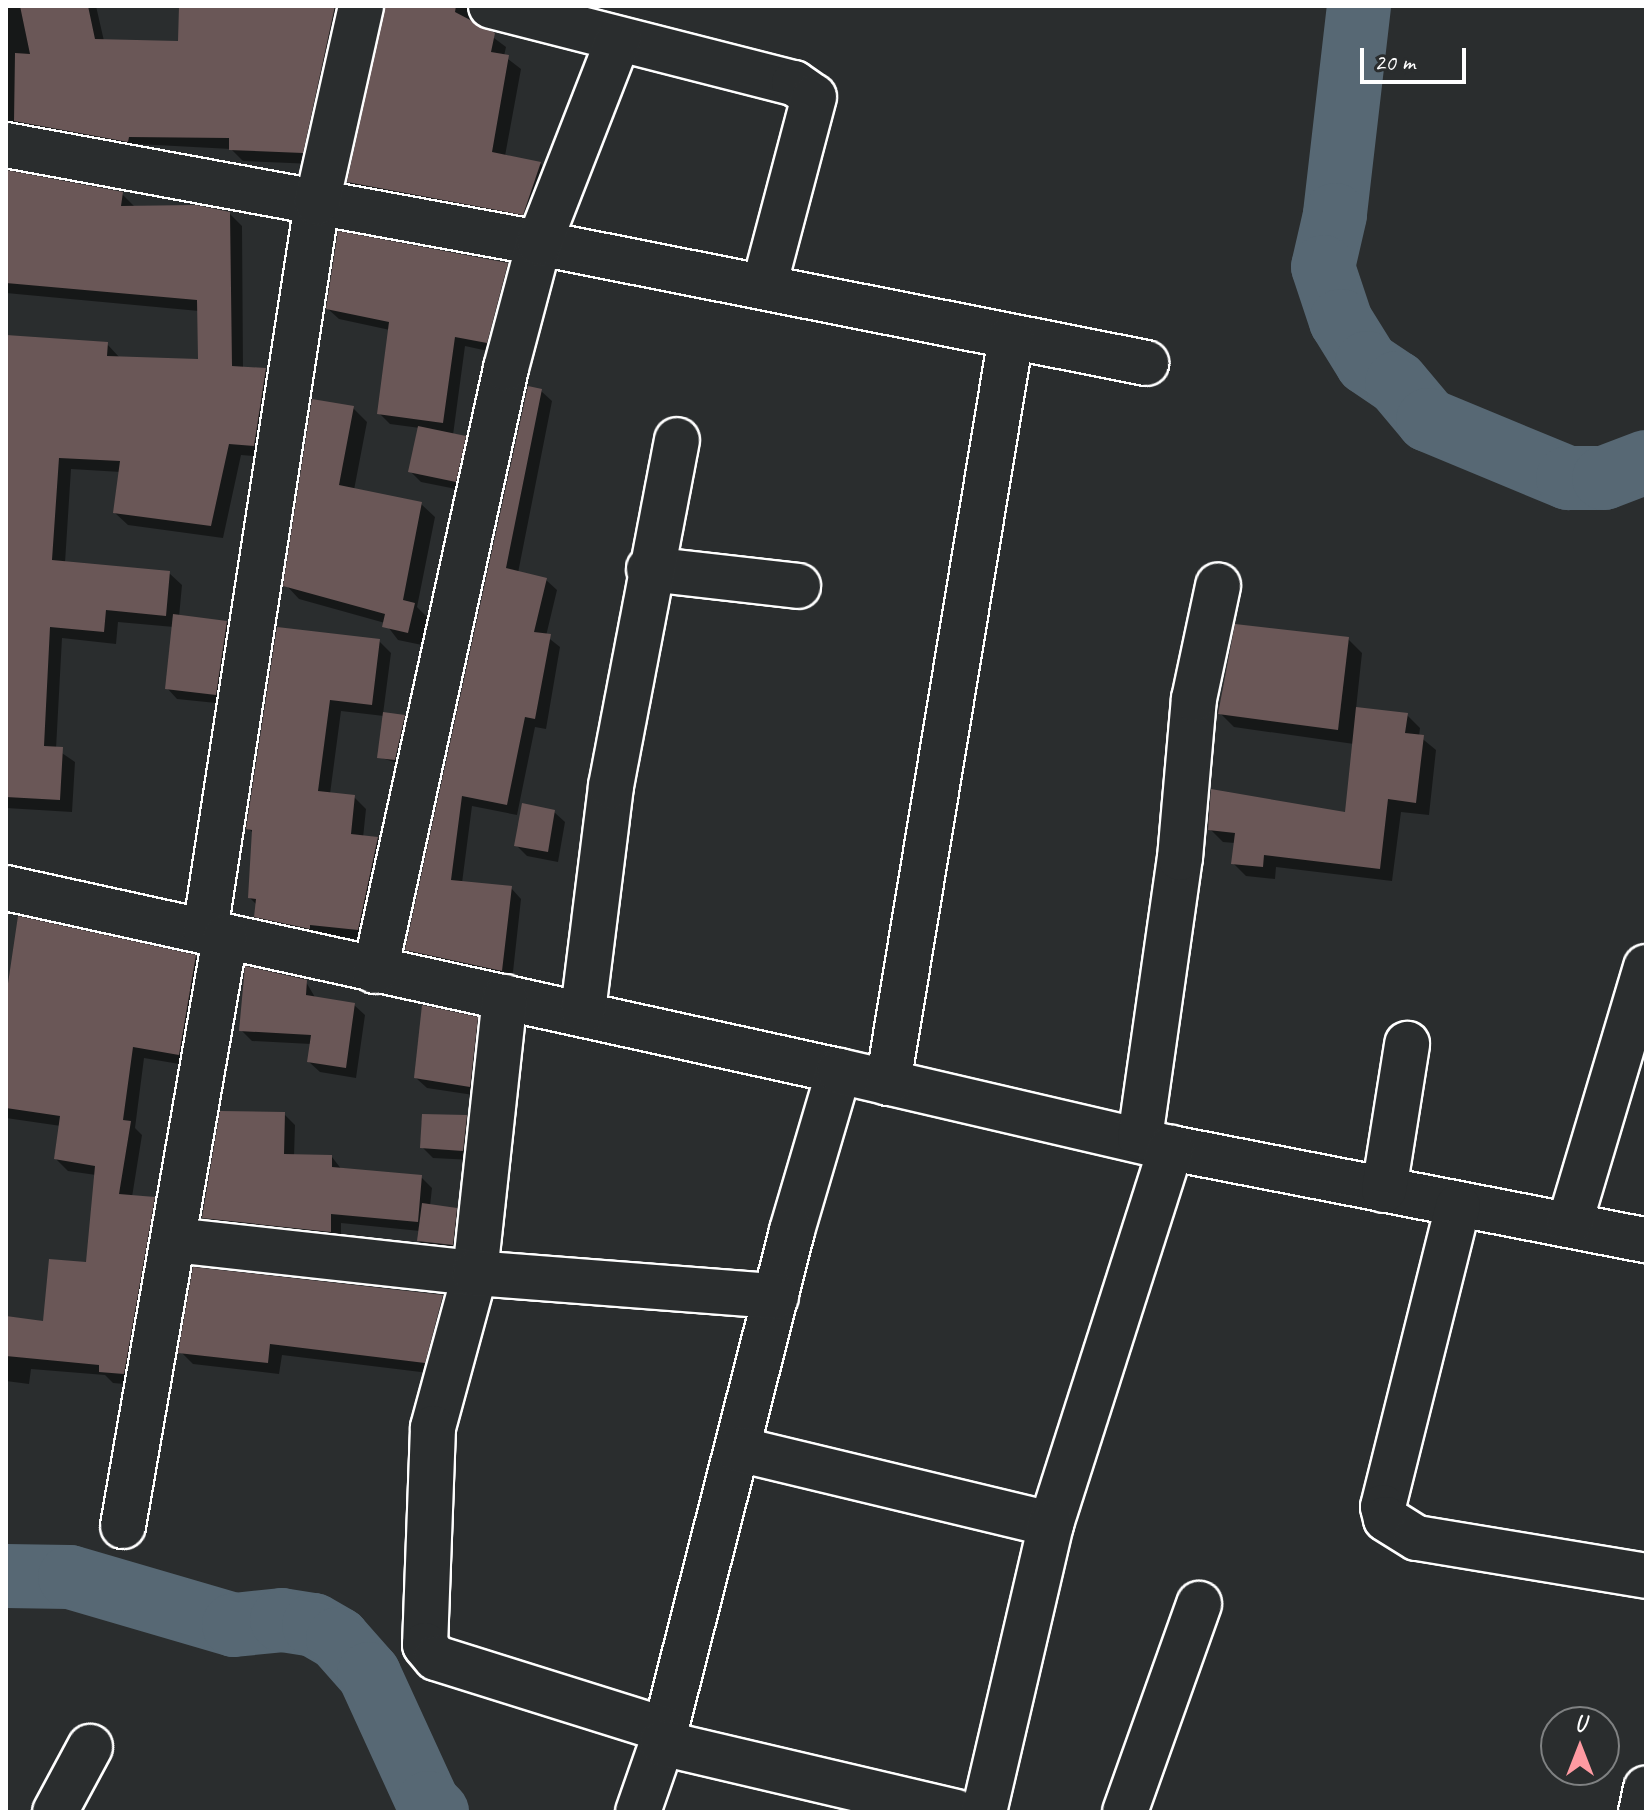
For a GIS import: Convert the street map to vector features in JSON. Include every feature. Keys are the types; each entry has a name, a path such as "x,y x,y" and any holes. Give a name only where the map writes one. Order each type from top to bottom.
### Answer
{"street":[{"path":"123,1526 174,1240 317,203 361,6"},
{"path":"491,6 794,83 814,97 764,286"},
{"path":"375,971 506,368 539,243 618,40"},
{"path":"6,145 764,286 1146,363"},
{"path":"888,1083 1011,337"},
{"path":"583,1011 611,786 649,569 677,440"},
{"path":"649,569 798,586"},
{"path":"984,1812 1051,1524 1155,1143 1194,699 1218,586"},
{"path":"6,888 109,914 375,971 583,1011 1155,1143 1458,1206 1570,1222 1646,1240"},
{"path":"1570,1222 1644,992"},
{"path":"505,997 475,1273 433,1428 425,1645 436,1658 663,1736 956,1812"},
{"path":"1384,1190 1407,1044"},
{"path":"638,1812 663,1736 776,1296 839,1071"},
{"path":"1458,1206 1383,1507 1386,1519 1417,1538 1646,1576"},
{"path":"174,1240 475,1273 776,1296"},
{"path":"738,1449 1051,1524"},
{"path":"1125,1812 1199,1604"},
{"path":"55,1812 90,1747"},
{"path":"1641,1812 1646,1789"}],"building":[{"path":"20,6 88,6 95,39 178,41 179,6 335,6 303,153 229,150 229,138 129,137 128,142 14,121 15,53 30,54"},
{"path":"385,6 456,6 455,12 495,33 491,52 509,55 492,152 541,162 523,215 347,182"},
{"path":"6,170 123,192 121,206 196,205 230,212 232,366 266,368 254,446 229,444 211,526 113,513 120,461 59,458 52,560 170,571 166,616 106,610 104,632 50,627 44,746 63,747 60,800 6,797 6,335 108,342 107,356 198,359 197,300 6,283"},
{"path":"338,231 508,263 487,343 455,337 443,423 377,414 389,322 326,309"},
{"path":"528,386 542,389 506,568 547,578 534,632 551,634 535,719 525,717 507,805 462,796 451,880 512,886 502,971 405,950"},
{"path":"312,399 354,406 339,485 422,502 403,600 415,603 408,633 382,627 385,614 283,586"},
{"path":"418,426 466,436 456,482 408,472"},
{"path":"173,614 227,621 216,695 165,689"},
{"path":"1235,624 1349,637 1338,730 1218,714"},
{"path":"277,627 380,639 372,705 330,700 318,791 355,795 351,834 378,837 358,930 310,925 310,929 254,917 256,899 248,898 252,830 246,829"},
{"path":"1356,707 1408,713 1405,733 1424,735 1416,803 1388,799 1380,869 1264,855 1263,867 1231,864 1235,833 1208,830 1211,789 1345,812"},
{"path":"383,712 405,715 395,760 377,758"},
{"path":"522,803 555,810 548,852 514,846"},
{"path":"18,916 196,955 179,1055 133,1047 123,1120 131,1121 119,1194 155,1197 124,1374 99,1372 99,1365 6,1356 6,1316 43,1321 49,1259 86,1262 95,1166 54,1159 60,1116 6,1108 6,997"},
{"path":"245,966 307,980 306,995 355,1003 346,1068 307,1062 311,1035 239,1031"},
{"path":"422,1005 478,1017 470,1087 414,1078"},
{"path":"220,1111 285,1112 284,1154 332,1155 332,1167 422,1175 418,1222 331,1214 331,1232 202,1218"},
{"path":"422,1114 467,1115 463,1151 420,1148"},
{"path":"422,1203 457,1208 453,1245 417,1241"},
{"path":"193,1267 443,1295 425,1363 270,1344 268,1363 178,1353"}],"waterway":[{"path":"1359,6 1335,215 1323,267 1341,321 1367,363 1397,383 1428,420 1568,478 1604,478 1646,462"},
{"path":"6,1576 70,1577 234,1625 282,1620 314,1625 338,1639 369,1674 428,1803 437,1812"}]}
